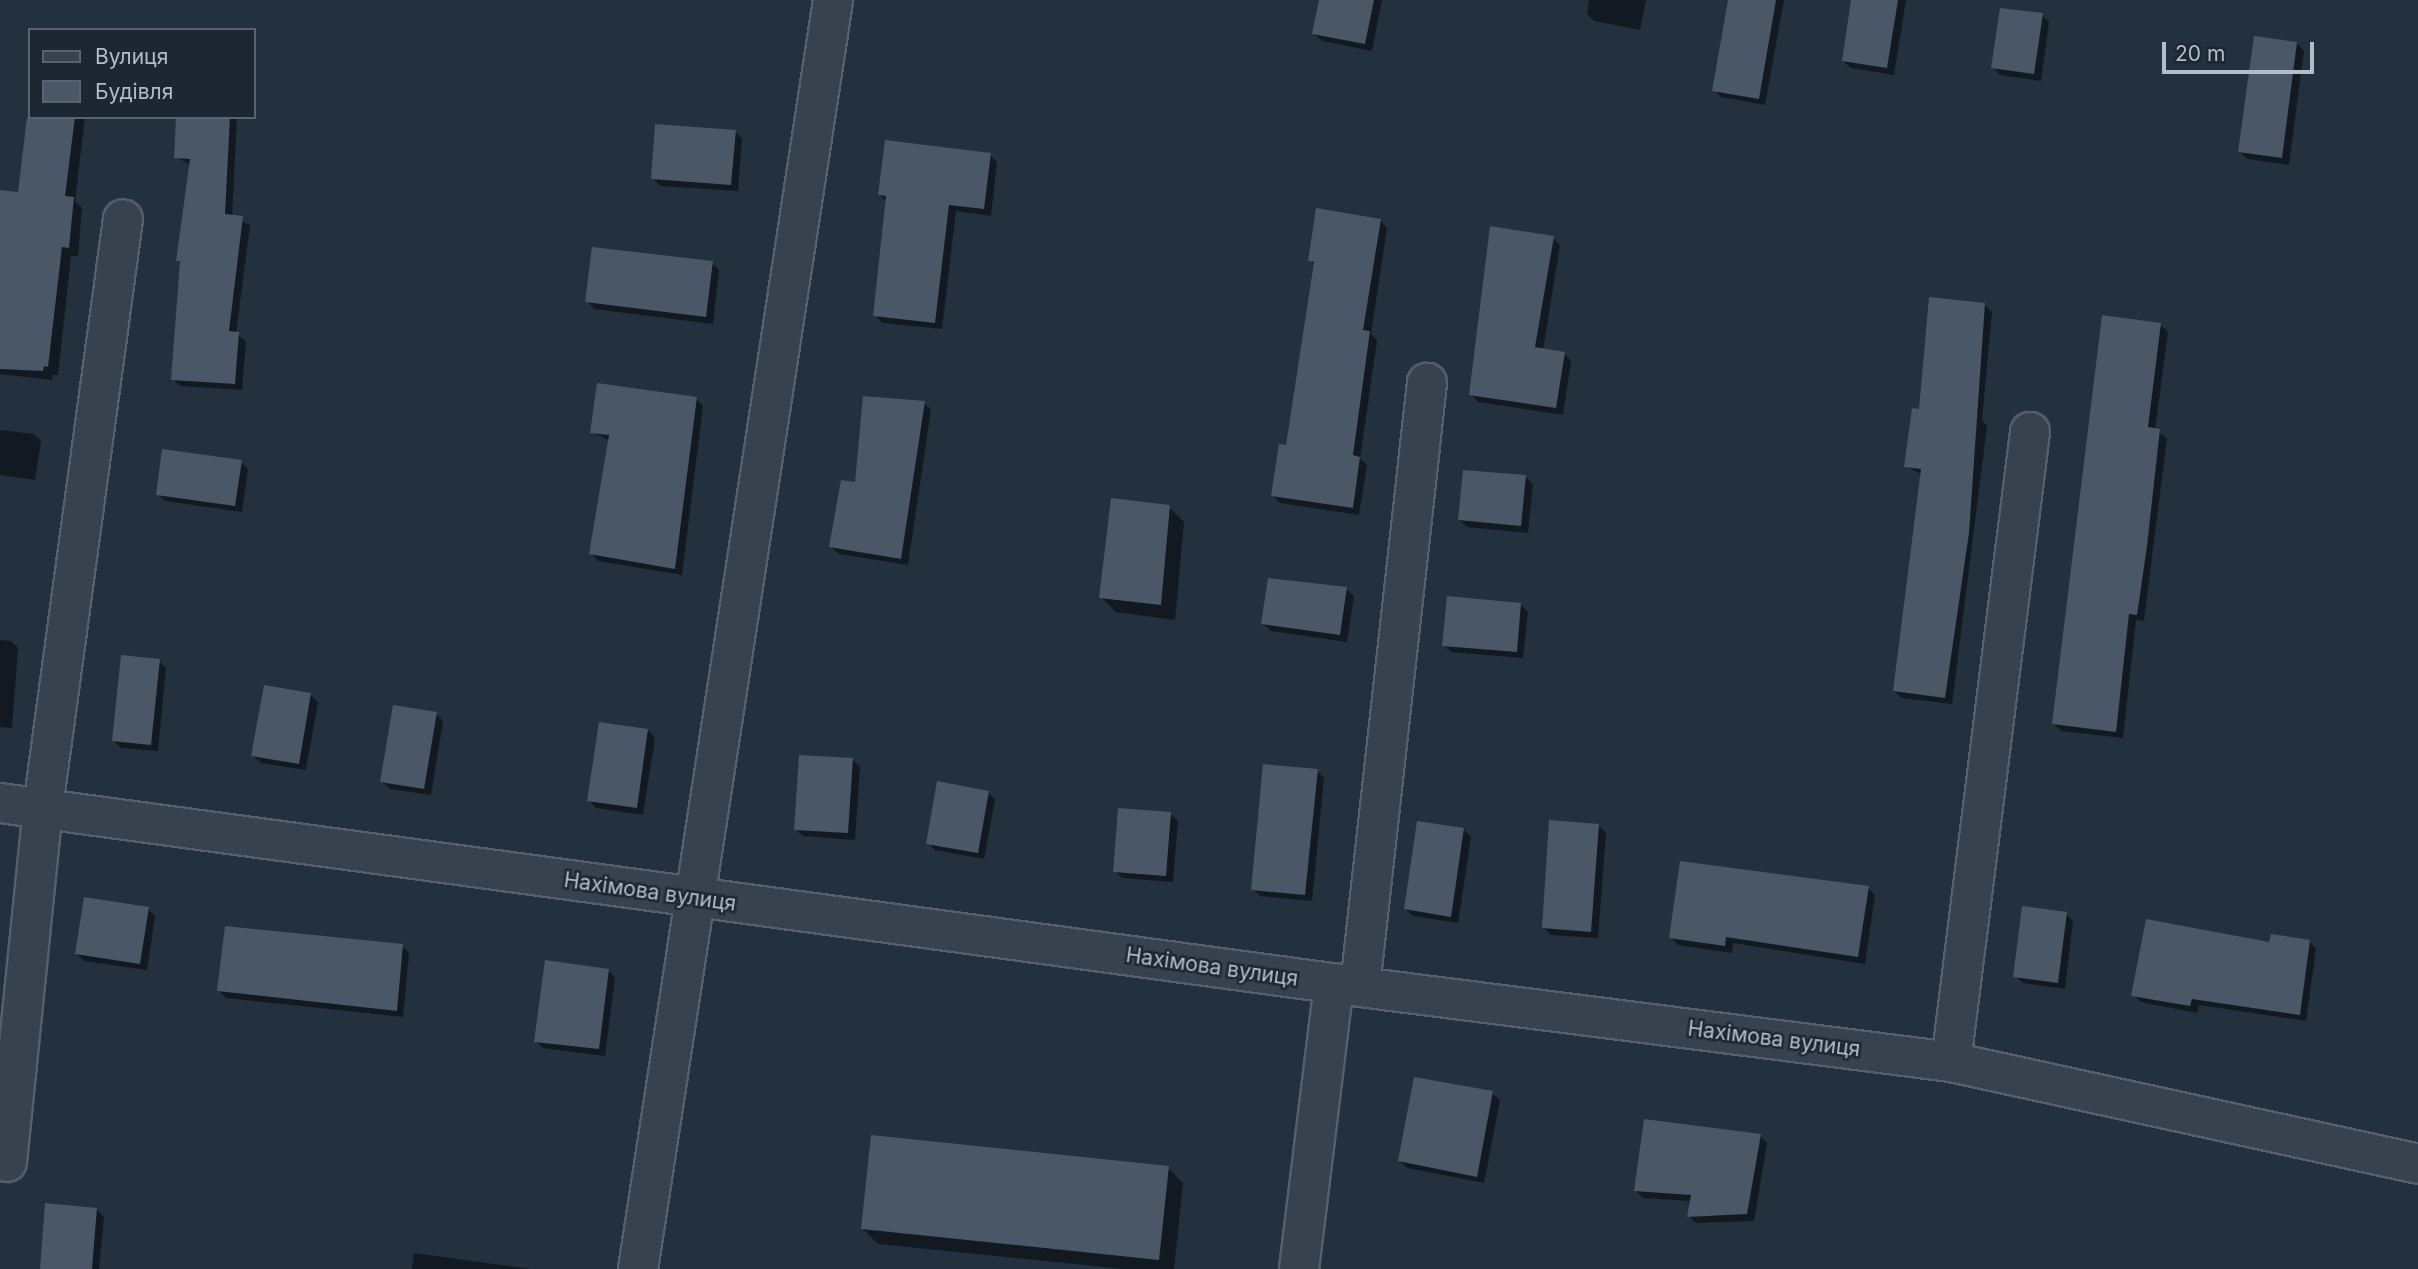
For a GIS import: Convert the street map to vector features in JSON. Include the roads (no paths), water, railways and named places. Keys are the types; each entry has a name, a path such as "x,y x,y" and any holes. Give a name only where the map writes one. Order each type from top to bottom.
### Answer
{"street":[{"path":"638,1269 833,0"},
{"path":"7,1163 43,807 123,219"},
{"path":"1300,1269 1347,985 1427,383"},
{"path":"1951,1062 2030,432"},
{"name":"Нахімова вулиця","path":"0,803 1347,985 1951,1062 2418,1164"}]}
